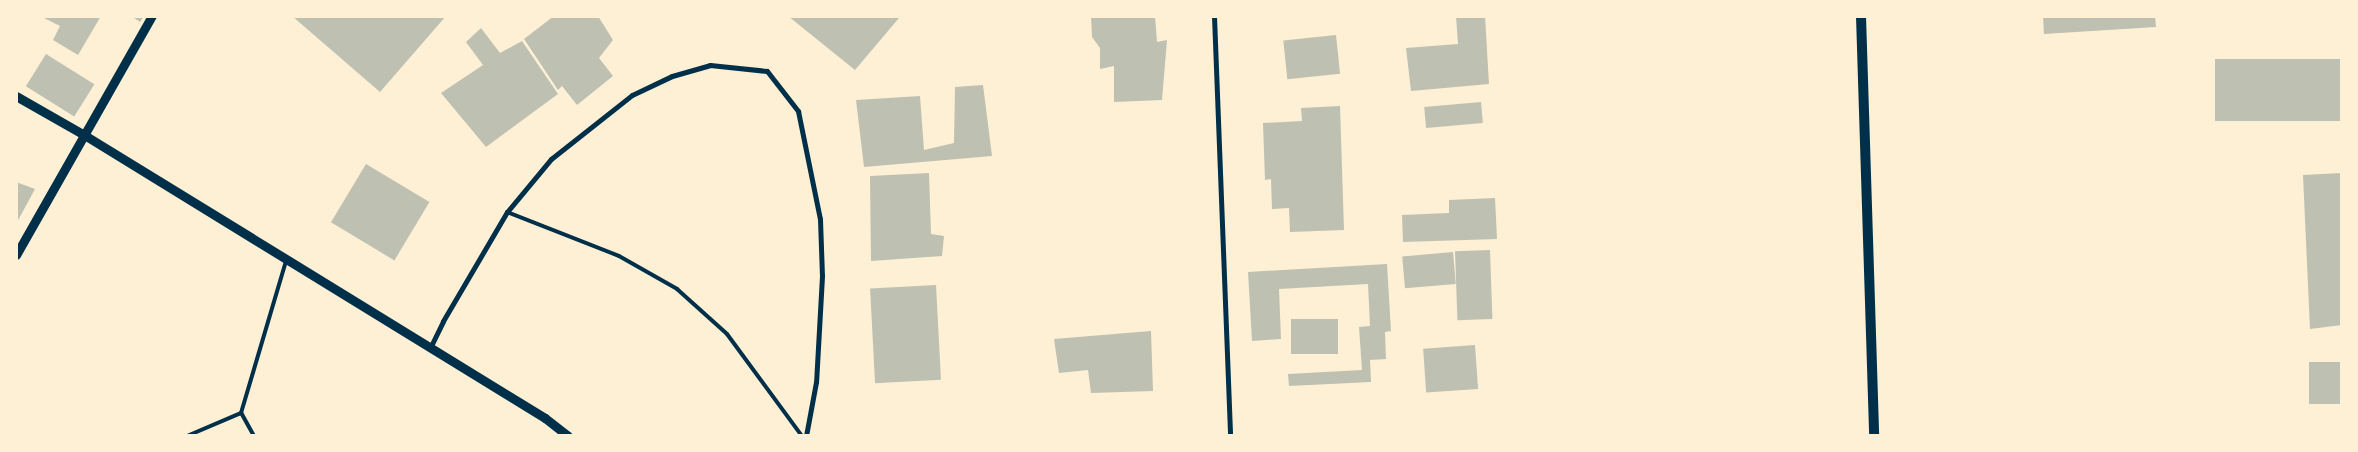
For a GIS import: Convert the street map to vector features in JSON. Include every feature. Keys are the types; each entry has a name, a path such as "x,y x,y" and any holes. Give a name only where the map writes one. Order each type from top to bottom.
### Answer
{"main road":[{"path":"1861,16 1874,436"}],"street":[{"path":"16,255 86,136 152,16"},
{"path":"1214,16 1230,436"},
{"path":"430,348 442,321 507,212 551,159 632,95 672,76 710,65 768,71 798,110 820,219 822,276 817,372 806,436"},
{"path":"16,96 86,136 545,418 568,436"}],"lane":[{"path":"507,212 619,256 677,289 727,334 802,436"},
{"path":"254,436 241,413 286,260"},
{"path":"187,436 241,413"}],"building":[{"path":"40,16 101,16 78,55 53,40 60,26"},
{"path":"131,16 144,16 140,22"},
{"path":"292,16 446,16 380,92"},
{"path":"554,16 598,16 613,40 599,58 613,76 577,105 562,86 558,90 524,39"},
{"path":"788,16 897,16 899,18 855,70"},
{"path":"1091,16 1155,16 1157,42 1167,40 1162,100 1114,102 1114,66 1100,69 1100,48 1092,37"},
{"path":"1456,16 1485,16 1489,84 1411,91 1406,48 1458,44"},
{"path":"2043,16 2155,16 2156,27 2044,34"},
{"path":"481,28 500,53 522,41 558,94 486,147 441,93 483,65 466,42"},
{"path":"1336,35 1340,74 1287,79 1283,41"},
{"path":"46,54 94,84 74,116 26,86"},
{"path":"2215,59 2342,59 2342,121 2215,121"},
{"path":"983,85 992,156 864,167 856,100 920,96 924,150 954,143 955,87"},
{"path":"1481,102 1483,123 1426,128 1424,107"},
{"path":"1340,106 1344,230 1290,232 1289,208 1272,209 1271,179 1265,180 1263,123 1302,121 1301,108"},
{"path":"366,164 429,202 394,260 331,222"},
{"path":"929,173 931,234 944,236 942,256 871,261 870,176"},
{"path":"2342,173 2342,325 2310,329 2303,175"},
{"path":"16,182 35,189 16,224"},
{"path":"1495,198 1497,239 1403,242 1402,215 1449,213 1449,200"},
{"path":"1490,250 1492,319 1457,320 1455,251"},
{"path":"1453,252 1456,284 1405,288 1402,256"},
{"path":"1387,264 1391,331 1385,332 1386,359 1370,360 1371,382 1289,386 1288,374 1362,370 1359,327 1370,326 1368,284 1279,289 1281,339 1252,341 1248,272"},
{"path":"936,285 941,380 875,383 870,288"},
{"path":"1291,319 1338,319 1338,354 1291,354"},
{"path":"1151,331 1153,391 1091,393 1088,370 1059,373 1054,339"},
{"path":"1475,345 1478,389 1426,393 1423,349"},
{"path":"2309,362 2342,362 2342,404 2309,404"}]}
